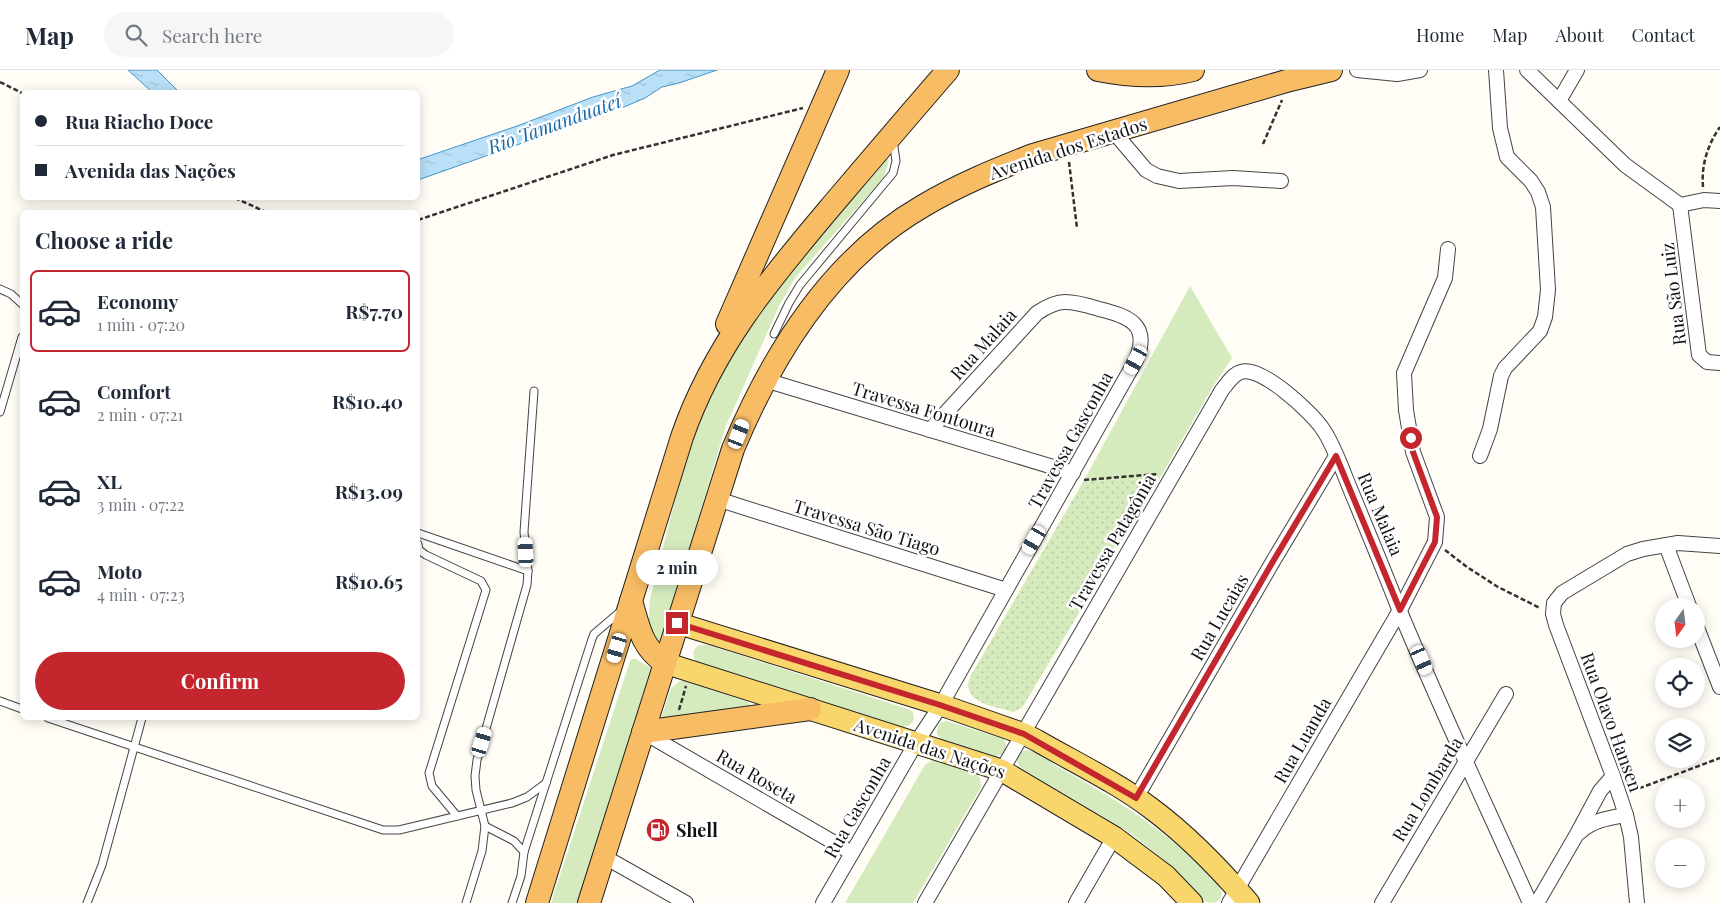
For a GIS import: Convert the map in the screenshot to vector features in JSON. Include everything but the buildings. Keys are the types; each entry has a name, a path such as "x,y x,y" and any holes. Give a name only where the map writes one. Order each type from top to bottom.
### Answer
{"highway":[{"path":"537,903 688,419 713,365 731,312 838,70"},
{"path":"713,365 742,318 772,277 948,70"},
{"path":"1098,70 1157,75 1189,71"},
{"name":"Avenida dos Estados","path":"588,903 733,448 764,380 796,326 835,279 871,243 922,206 957,187 1010,164 1113,131 1290,80 1332,70"},
{"path":"631,601 645,644 655,656 665,662"},
{"path":"643,732 810,709"}],"main road":[{"path":"677,623 940,705 1024,734 1136,798 1153,810 1191,842 1238,899"},
{"name":"Avenida das Nações","path":"665,662 1001,770 1114,837 1166,876 1192,903"}],"street":[{"path":"1357,70 1397,74 1420,70"},
{"path":"1480,456 1490,429 1501,376 1505,368 1540,330 1545,317 1548,290 1542,207 1538,192 1531,181 1514,167 1506,157 1496,98 1496,70"},
{"path":"1528,70 1625,165 1680,205 1704,200 1720,201"},
{"path":"1559,101 1578,70"},
{"path":"1113,131 1146,170 1157,176 1179,180 1234,178 1281,181"},
{"name":"Rua São Luiz","path":"1680,205 1699,355 1707,362 1720,363"},
{"path":"1435,542 1437,517 1413,452 1406,410 1404,373 1445,278 1448,249"},
{"name":"Rua Malaia","path":"930,430 1037,313 1046,307 1065,302 1075,303 1122,315 1132,320"},
{"name":"Travessa Gasconha","path":"940,705 1073,473 1139,352 1141,338 1132,320"},
{"name":"Rua Malaia","path":"1238,373 1248,372 1263,376 1289,395 1323,428 1400,610 1530,903"},
{"name":"Travessa Patagônia","path":"925,903 1222,390 1238,373"},
{"name":"Travessa Fontoura","path":"764,380 1073,473"},
{"name":"Rua Lucaias","path":"1136,798 1336,456"},
{"name":"Travessa São Tiago","path":"717,499 1006,590"},
{"name":"Rua Luanda","path":"1238,899 1400,610 1435,542"},
{"path":"1553,614 1556,599 1572,587 1627,554 1666,545 1693,543 1720,546"},
{"path":"1666,545 1686,598"},
{"name":"Rua Olavo Hansen","path":"1553,614 1626,814 1637,903"},
{"path":"1705,648 1720,687"},
{"name":"Rua Lombarda","path":"1382,903 1506,694"},
{"name":"Rua Gasconha","path":"823,903 940,705"},
{"name":"Rua Roseta","path":"643,732 852,854"},
{"path":"1537,903 1600,791 1613,776"},
{"path":"1577,834 1600,820 1626,814"},
{"path":"1076,903 1114,837"},
{"path":"603,856 686,903"}],"lane":[{"path":"774,334 788,303 800,285 893,173 896,161 892,135"},
{"path":"0,290 11,294 20,302"},
{"path":"0,412 20,344"},
{"path":"466,903 482,851 485,826 476,783 477,760 527,585 528,571 524,532 534,391"},
{"path":"420,536 528,571"},
{"path":"420,551 481,581 486,590 429,774 432,786 457,816"},
{"path":"512,903 521,876 524,852 592,639 594,634 631,601"},
{"path":"0,701 20,708"},
{"path":"54,720 383,830 399,830 521,800 546,783"},
{"path":"87,903 102,865 141,720"},
{"path":"485,826 514,842 524,852"}],"path":[{"path":"1263,144 1290,80"},
{"path":"0,82 20,92"},
{"path":"420,219 613,155 824,103"},
{"path":"1704,200 1702,180 1704,161 1712,139 1720,127"},
{"path":"1067,145 1077,228"},
{"path":"239,200 262,210"},
{"path":"1073,473 1084,480 1162,473 1172,475"},
{"path":"1435,542 1466,566 1498,587 1553,614"},
{"path":"682,726 679,711 686,686 692,681 695,673"},
{"path":"1620,796 1720,758"}],"green space":[{"path":"886,158 889,161 884,176 879,183 795,278 779,306 725,428 663,640 658,641 650,627 650,599 684,468 707,403 720,373 736,344 769,295 807,248"},
{"path":"1190,286 1232,358 1212,388 1161,476 1083,482"},
{"path":"1161,476 1022,708 1013,712 989,706 975,698 970,693 968,686 970,677 1083,482"},
{"path":"699,645 708,645 908,709 913,712 914,719 910,725 903,727 700,664 695,660 693,654 695,648"},
{"path":"636,659 653,669 578,903 551,903 630,661"},
{"path":"680,681 748,702 750,707 661,719 671,688"},
{"path":"947,721 1003,739 1006,743 1006,749 1001,755 995,756 941,739 937,734 938,727 940,723"},
{"path":"1026,750 1040,755 1157,829 1191,858 1217,884 1221,891 1220,898 1214,903 1206,902 1164,860 1129,832 1021,768 1017,760 1020,753"},
{"path":"932,760 977,774 981,787 913,903 845,903 925,765"}],"water":[{"path":"128,70 157,70 177,90 150,90"},
{"name":"Rio Tamanduateí","path":"660,70 717,70 662,87 645,98 624,107 420,179 420,159 517,126 593,97 632,86"}],"place":[{"name":"Shell","path":"658,830"}],"route":[{"path":"677,623 940,705 1024,734 1136,798 1336,456 1400,610 1435,542 1437,517 1413,452 1411,438"}]}
